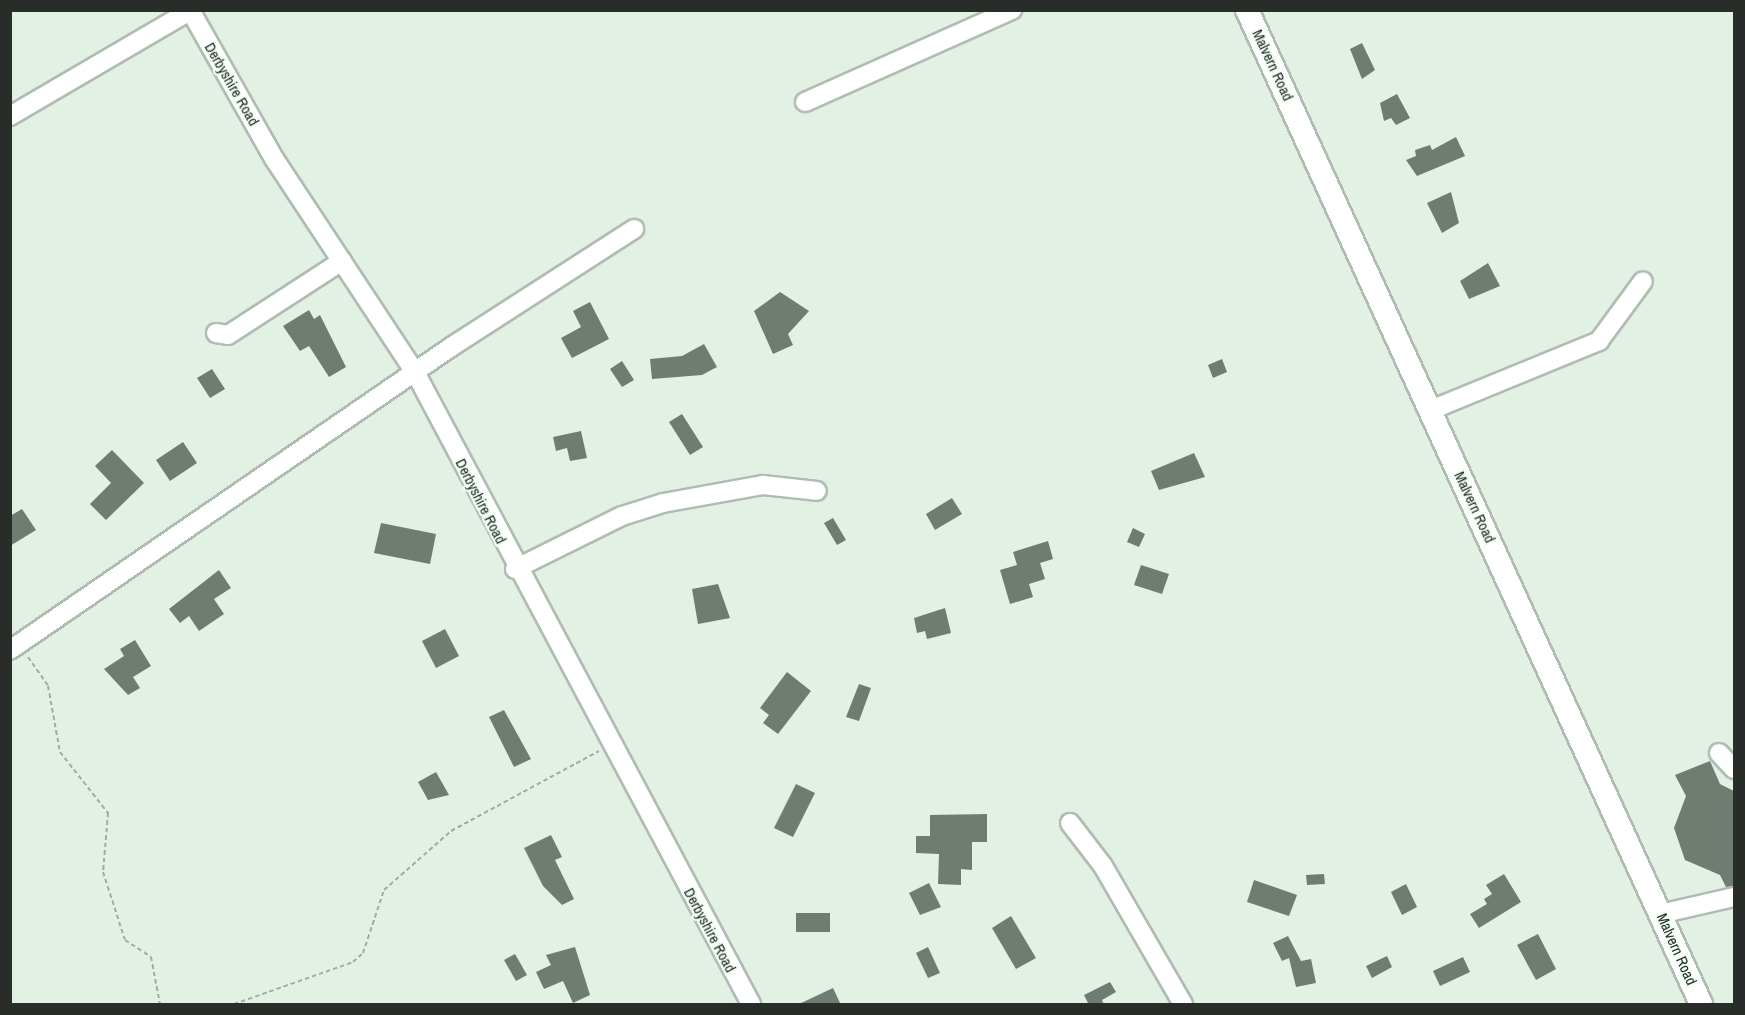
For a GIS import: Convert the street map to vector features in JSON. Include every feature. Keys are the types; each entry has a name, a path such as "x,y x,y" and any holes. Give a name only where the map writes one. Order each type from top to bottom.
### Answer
{"main road":[{"name":"Malvern Road","path":"1247,10 1701,1005"}],"street":[{"path":"805,102 1012,10"},
{"path":"10,116 190,11"},
{"name":"Derbyshire Road","path":"190,11 275,160 415,372 515,569 751,1005"},
{"path":"15,647 415,372 634,229"},
{"path":"216,333 228,334 342,261"},
{"path":"1431,410 1599,341 1643,281"},
{"path":"515,569 622,516 663,503 763,485 817,491"},
{"path":"1719,753 1734,769"},
{"path":"1070,823 1103,866 1183,1005"},
{"path":"1660,914 1734,897"}],"path":[{"path":"15,647 48,686 60,752 108,813 103,872 125,940 151,957 160,1005"},
{"path":"234,1005 353,962 363,953 384,890 451,831 611,745"}],"building":[{"path":"1362,43 1375,70 1362,79 1350,49"},
{"path":"1397,94 1410,118 1396,125 1391,118 1384,121 1380,103"},
{"path":"1456,137 1465,156 1417,176 1406,160 1416,156 1415,150 1430,145 1432,150"},
{"path":"1451,192 1459,223 1442,233 1427,203"},
{"path":"1488,263 1500,286 1469,299 1460,281"},
{"path":"780,292 809,311 788,334 793,345 773,354 754,311"},
{"path":"590,302 609,339 572,358 561,338 581,327 573,311"},
{"path":"309,310 314,319 320,315 346,367 329,377 309,346 300,351 283,326"},
{"path":"704,344 717,367 702,375 652,379 650,359 682,356"},
{"path":"1222,359 1227,372 1213,378 1208,365"},
{"path":"622,361 634,380 622,387 610,369"},
{"path":"212,369 225,389 210,398 197,378"},
{"path":"682,414 703,447 690,455 669,422"},
{"path":"581,431 587,458 570,461 567,448 556,451 553,437"},
{"path":"183,442 197,463 170,481 156,460"},
{"path":"112,450 144,483 106,520 90,504 111,483 95,466"},
{"path":"1194,453 1205,477 1159,490 1151,471"},
{"path":"952,498 962,514 935,530 926,514"},
{"path":"22,509 36,530 10,546 10,516"},
{"path":"833,518 846,540 837,545 824,523"},
{"path":"381,523 436,534 430,564 374,553"},
{"path":"1133,528 1145,534 1139,547 1127,542"},
{"path":"1048,541 1053,559 1040,563 1045,579 1029,584 1033,597 1010,604 1000,570 1017,565 1013,552"},
{"path":"1141,565 1169,574 1162,594 1134,585"},
{"path":"219,570 231,588 214,599 224,614 199,631 189,616 180,623 169,609"},
{"path":"718,584 730,618 698,624 692,589"},
{"path":"945,608 951,633 927,639 925,631 917,633 914,618"},
{"path":"445,629 459,656 436,668 422,641"},
{"path":"135,640 151,666 133,677 140,688 128,695 104,669 124,656 120,649"},
{"path":"787,672 811,691 778,734 763,723 769,715 760,708"},
{"path":"859,684 871,688 859,721 846,717"},
{"path":"504,710 531,759 514,767 489,717"},
{"path":"1710,761 1720,784 1734,791 1734,886 1726,887 1720,875 1685,860 1674,828 1686,796 1675,775"},
{"path":"436,772 449,795 428,800 418,782"},
{"path":"796,784 815,793 793,837 774,828"},
{"path":"987,814 987,842 972,842 972,870 961,869 961,885 938,884 939,854 916,853 916,836 930,836 930,815"},
{"path":"551,835 562,857 555,860 574,899 562,905 543,886 524,848"},
{"path":"1324,874 1325,884 1307,885 1306,875"},
{"path":"1504,874 1521,902 1479,928 1470,914 1487,904 1484,899 1492,894 1486,885"},
{"path":"1254,880 1297,895 1289,916 1247,902"},
{"path":"929,883 941,907 920,915 909,893"},
{"path":"1406,884 1417,907 1402,915 1391,892"},
{"path":"796,913 830,913 830,932 796,932"},
{"path":"1011,916 1036,958 1016,969 992,928"},
{"path":"1538,934 1556,969 1536,980 1517,945"},
{"path":"1288,936 1301,961 1311,959 1316,983 1296,987 1289,958 1282,961 1273,943"},
{"path":"575,947 590,995 573,1003 563,981 544,989 536,972 551,965 546,955"},
{"path":"928,947 940,973 928,978 916,953"},
{"path":"515,954 527,975 516,981 504,960"},
{"path":"1387,956 1392,967 1372,978 1366,966"},
{"path":"1463,957 1470,972 1440,986 1433,971"},
{"path":"1110,982 1116,992 1102,1000 1104,1005 1089,1005 1084,995"},
{"path":"833,988 841,1005 797,1005"}]}
